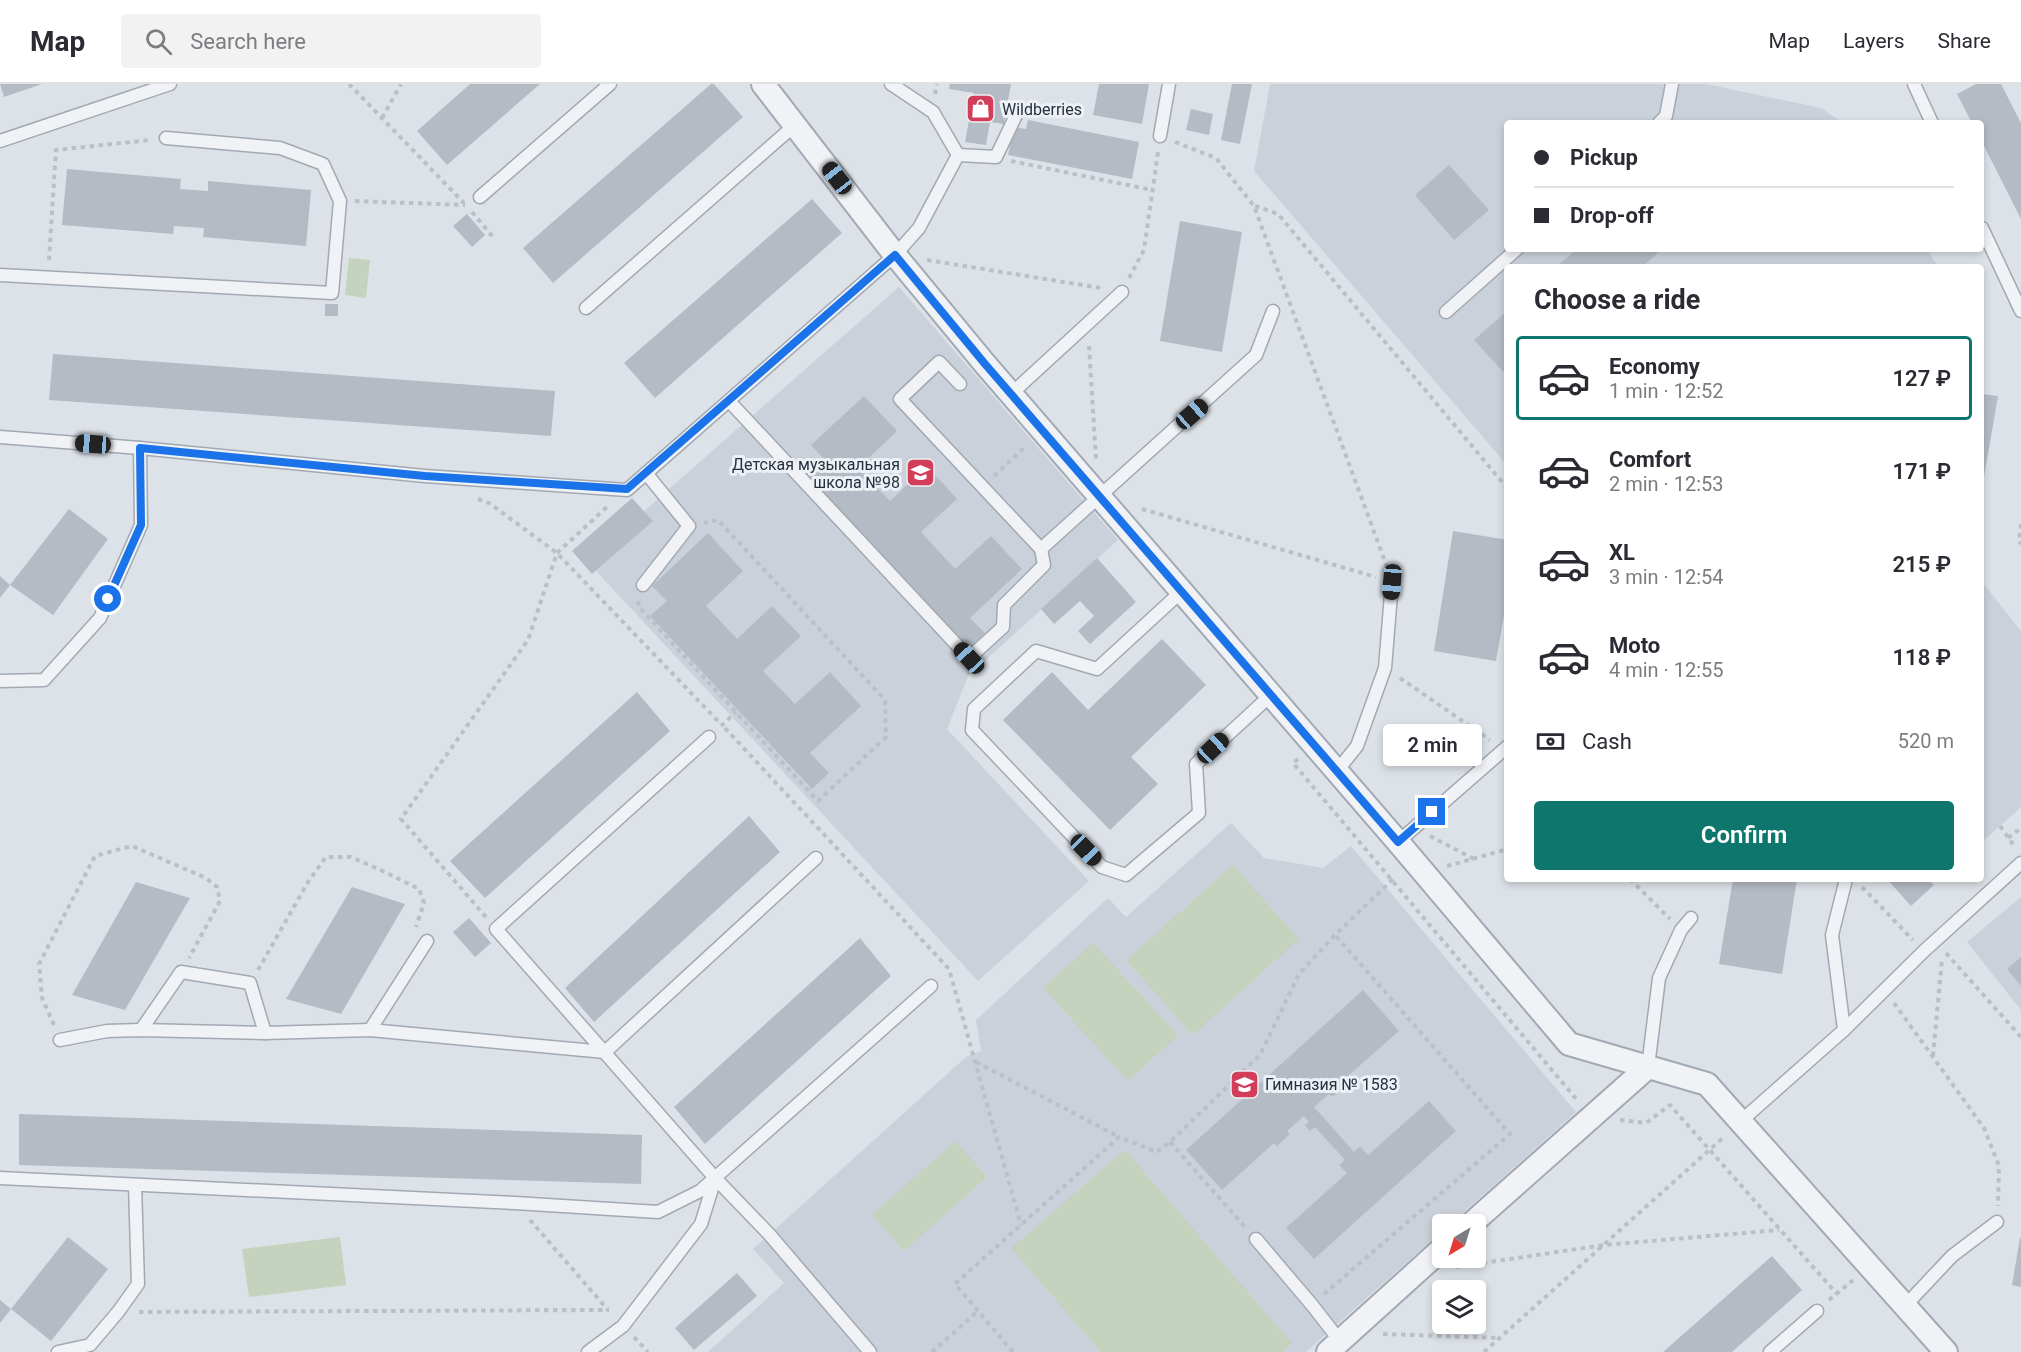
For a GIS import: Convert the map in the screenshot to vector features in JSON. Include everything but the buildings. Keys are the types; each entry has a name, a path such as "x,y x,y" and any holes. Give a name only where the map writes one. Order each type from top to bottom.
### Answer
{"street":[{"path":"764,84 895,255 1011,394 1337,771 1406,835 1427,875 1569,1044 1707,1084 1734,1128 1905,1306 1946,1352"},
{"path":"1482,1214 1648,1066"},
{"path":"1340,1342 1434,1268"}],"lane":[{"path":"0,141 170,84"},
{"path":"480,197 609,84"},
{"path":"891,84 933,112 958,155"},
{"path":"1160,136 1169,84"},
{"path":"1662,120 1666,116 1672,84"},
{"path":"1914,84 1931,120"},
{"path":"958,155 996,157 1018,111"},
{"path":"586,308 795,124"},
{"path":"0,275 332,293 340,201 323,164 280,148 166,138"},
{"path":"0,437 140,448 425,476 627,489 895,255 920,228 958,155"},
{"path":"1984,232 2021,311"},
{"path":"1446,312 1514,252"},
{"path":"1011,394 1122,292"},
{"path":"1041,549 1256,355 1273,311"},
{"path":"729,401 969,658 1003,627 1004,605 1044,565 1041,549 900,399 939,362 960,384"},
{"path":"0,681 44,680 100,618 141,525 140,448"},
{"path":"643,585 689,526 646,473"},
{"path":"1337,771 1357,746 1385,668 1392,582"},
{"path":"1182,591 1097,669 1036,651 974,710 972,730 1102,867 1126,875 1198,813 1196,764 1271,695"},
{"path":"709,737 496,928 715,1178 769,1234 870,1352"},
{"path":"1406,835 1504,749"},
{"path":"60,1040 107,1031 265,1033 370,1030 605,1052 816,858"},
{"path":"1734,1128 1844,1030 1924,951 2021,863"},
{"path":"1844,1030 1832,935 1845,882"},
{"path":"1648,1066 1659,978 1681,930 1691,918"},
{"path":"370,1030 427,941"},
{"path":"141,1030 181,972 250,983 265,1033"},
{"path":"0,1178 658,1212 700,1191 931,986"},
{"path":"588,1352 623,1326 701,1224 715,1178"},
{"path":"58,1352 90,1345 138,1284 135,1185"},
{"path":"1905,1306 1952,1256 1997,1222"},
{"path":"1256,1239 1340,1342"},
{"path":"1770,1352 1817,1311"}],"path":[{"path":"349,84 466,205 493,237"},
{"path":"382,118 401,84"},
{"path":"895,255 1122,292 1144,250 1160,136 1216,158 1254,206 1392,582"},
{"path":"48,278 56,150 166,138"},
{"path":"996,157 1152,190"},
{"path":"340,201 466,205 480,197"},
{"path":"1254,206 1278,214 1504,484"},
{"path":"1087,325 1099,496 1392,582"},
{"path":"982,486 1032,441"},
{"path":"496,928 401,819 528,640 557,553 627,489"},
{"path":"467,494 489,503 557,553 722,725 949,969 1021,1225"},
{"path":"643,585 638,606 818,801 886,737 885,700 718,520 689,526"},
{"path":"2021,524 2019,541 2021,544"},
{"path":"1385,668 1504,746"},
{"path":"722,725 736,712"},
{"path":"2000,826 2021,855"},
{"path":"2008,838 2021,828"},
{"path":"1406,835 1474,859"},
{"path":"60,1040 42,998 39,964 95,856 132,846 206,878 217,887 220,901 181,972"},
{"path":"1427,875 1434,870 1504,850"},
{"path":"250,983 308,882 326,857 351,858 419,889 424,903 419,922 412,932"},
{"path":"975,1062 1119,1137 1157,1152 1260,1056 1299,974 1335,935 1401,872"},
{"path":"1392,880 1591,1117 1646,1123 1670,1105 1837,1294"},
{"path":"1633,882 1681,930"},
{"path":"1858,882 1924,951"},
{"path":"1312,1305 1510,1134 1335,935"},
{"path":"1933,1057 1943,949 2021,1037"},
{"path":"1884,990 1984,1128 1999,1166 1997,1222"},
{"path":"1484,1352 1734,1128"},
{"path":"1013,1352 955,1284 1119,1137"},
{"path":"1170,1142 1256,1239"},
{"path":"514,1203 648,1352"},
{"path":"1486,1255 1780,1230"},
{"path":"1817,1311 1855,1278"},
{"path":"118,1312 609,1310"},
{"path":"932,1352 978,1311"},
{"path":"1340,1342 1499,1338"}],"shaded area":[{"path":"1270,84 1706,84 1821,108 1839,120 1504,120 1504,252 1929,252 1936,264 1504,264 1504,462 1254,171"},
{"path":"899,287 1118,540 968,676 947,729 1089,881 978,981 596,571 652,521 644,511"},
{"path":"1984,585 2021,631 2021,807 1984,840"},
{"name":"Гимназия № 1583","path":"1231,823 1264,858 1323,868 1351,846 1576,1112 1461,1214 1432,1214 1432,1240 1306,1352 708,1352 784,1283 753,1249 966,1057 981,1051 976,1020 1108,898 1126,917"},
{"path":"2021,897 2021,1010 1967,942"}],"green space":[{"path":"349,258 370,260 366,298 345,295"},
{"path":"1233,865 1299,939 1193,1035 1126,960"},
{"path":"1093,943 1178,1035 1128,1081 1043,988"},
{"path":"955,1141 987,1177 904,1251 872,1215"},
{"path":"1125,1150 1292,1343 1282,1352 1101,1352 1011,1248"},
{"path":"340,1237 346,1285 249,1297 242,1249"}],"place":[{"name":"Wildberries","path":"981,109"},
{"name":"Детская музыкальная школа №98","path":"921,473"},
{"name":"Гимназия № 1583","path":"1244,1084"}],"route":[{"path":"108,599 141,525 140,448 425,476 627,489 895,255 985,364 1398,842 1432,812"}]}
